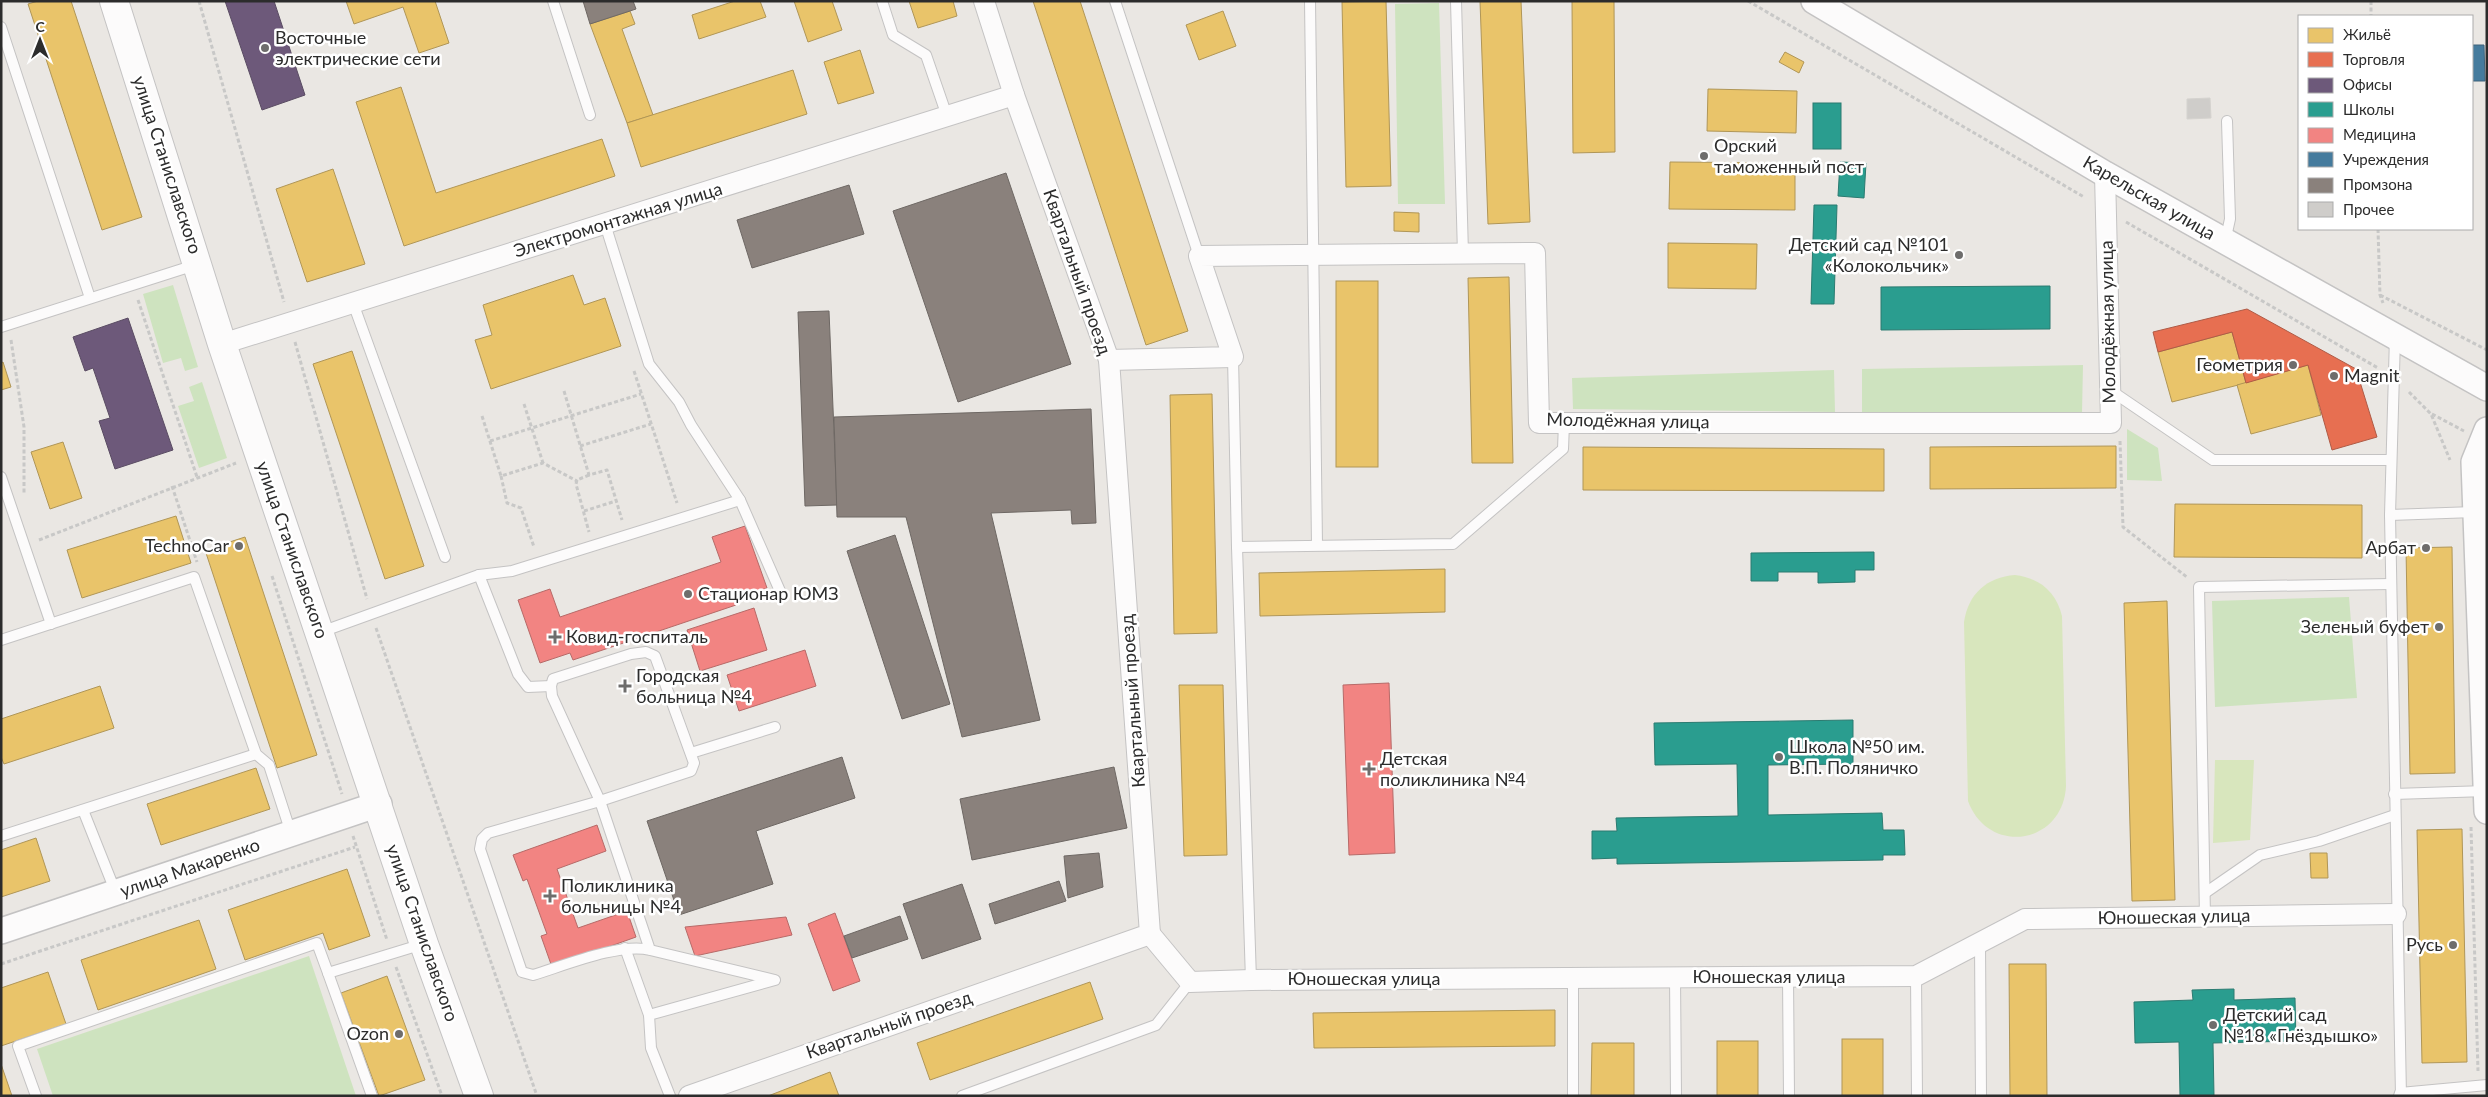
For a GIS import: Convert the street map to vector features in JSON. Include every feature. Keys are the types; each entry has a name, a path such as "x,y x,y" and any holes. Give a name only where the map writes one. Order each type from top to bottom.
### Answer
{"main road":[{"name":"улица Станиславского","path":"114,1 222,344 424,944 479,1096"}],"street":[{"name":"Квартальный проезд","path":"690,1096 1150,934 1109,360 1014,95 984,1"},
{"name":"Карельская улица","path":"1814,1 2105,174 2487,388"},
{"name":"Электромонтажная улица","path":"222,344 1014,95"},
{"name":"Молодёжная улица","path":"1199,256 1535,254 1539,423 2110,423 2105,174"},
{"path":"1109,360 1233,357 1199,256"},
{"path":"2484,435 2474,462 2474,512 2487,811"},
{"name":"улица Макаренко","path":"1,931 378,804"},
{"name":"Юношеская улица","path":"1190,982 1916,976 2025,919 2396,914"},
{"path":"1150,934 1190,982"}],"lane":[{"path":"553,1 590,115"},
{"path":"882,1 893,35 926,55 947,116"},
{"path":"1115,1 1199,256"},
{"path":"1310,1 1317,545"},
{"path":"1456,1 1463,254"},
{"path":"1,27 90,298"},
{"path":"2226,242 2230,219 2227,121"},
{"path":"605,224 649,364 680,402 691,425 740,500 780,591"},
{"path":"5,326 198,264"},
{"path":"353,303 445,557"},
{"path":"2395,337 2390,515 2400,1095 2487,1085"},
{"path":"1233,357 1237,547 1252,980"},
{"path":"2110,390 2213,460 2391,460"},
{"path":"1237,547 1453,544 1563,449 1564,424"},
{"path":"1,477 51,624"},
{"path":"320,632 479,575 512,571 740,500"},
{"path":"2390,515 2474,512"},
{"path":"479,575 518,674 528,687 551,686"},
{"path":"1,640 194,577 256,754 269,765 292,834"},
{"path":"2205,916 2199,587 2391,584"},
{"path":"649,1015 775,980 650,950 625,948 533,974 522,972 480,849 482,839 488,833 600,800 691,771 694,763 691,753 655,656 646,652 631,654 553,679 551,686 552,696 600,800 650,950"},
{"path":"691,753 775,727"},
{"path":"1,836 256,754"},
{"path":"2394,794 2486,791"},
{"path":"83,810 116,893"},
{"path":"2205,893 2260,855 2320,842 2395,815"},
{"path":"36,1096 18,1046 317,943 372,1096"},
{"path":"1980,943 1981,1096"},
{"path":"328,973 424,944"},
{"path":"625,948 649,1015 652,1048 670,1096"},
{"path":"1916,976 1917,1096"},
{"path":"1675,977 1676,1096"},
{"path":"1788,977 1789,1096"},
{"path":"1573,978 1573,1096"},
{"path":"967,1095 1156,1024 1190,982"}],"path":[{"path":"199,1 371,614 537,1096"},
{"path":"2370,1 2371,15"},
{"path":"2378,230 2380,295 2395,337"},
{"path":"133,284 197,477"},
{"path":"2380,295 2487,350"},
{"path":"5,326 24,427 24,496"},
{"path":"633,368 682,518"},
{"path":"564,391 589,475"},
{"path":"490,440 641,394"},
{"path":"524,404 543,463 577,482 593,546"},
{"path":"2431,414 2484,435"},
{"path":"482,416 507,503 521,508 539,563"},
{"path":"2110,423 2120,437 2123,527 2199,587"},
{"path":"580,446 650,424"},
{"path":"25,546 172,486 236,463"},
{"path":"500,476 543,463"},
{"path":"577,482 589,475 607,470 627,535"},
{"path":"172,486 200,572 194,577"},
{"path":"584,511 616,501"},
{"path":"1,964 355,846"}],"green space":[{"path":"1439,3 1445,204 1398,204 1395,4"},
{"path":"173,285 198,367 185,371 181,358 163,363 143,294"},
{"path":"2083,365 2082,413 1862,414 1862,369"},
{"path":"1834,370 1835,412 1573,409 1572,378"},
{"path":"202,382 227,458 199,468 178,406 194,401 189,387"},
{"path":"2127,429 2158,448 2162,481 2127,480"},
{"path":"2015,575 2032,579 2046,588 2056,600 2062,616 2066,786 2062,806 2052,821 2039,831 2023,836 2007,836 1991,830 1978,819 1968,801 1964,622 1970,603 1980,589 1996,579"},
{"path":"2349,597 2357,698 2215,707 2212,601"},
{"path":"2215,760 2254,760 2250,840 2213,843"},
{"path":"309,956 356,1096 53,1096 37,1049"}],"building: Жильё":[{"path":"38,1 71,1 142,217 102,230 28,4"},
{"path":"346,1 435,1 449,43 419,53 403,7 354,24"},
{"path":"735,1 760,1 766,17 699,39 692,15"},
{"path":"794,1 832,1 842,30 808,42"},
{"path":"909,1 953,1 957,16 918,28"},
{"path":"1033,1 1080,1 1188,331 1146,345"},
{"path":"1386,1 1391,186 1346,187 1342,2"},
{"path":"1480,1 1521,1 1530,222 1488,224"},
{"path":"1572,1 1614,1 1615,152 1573,153"},
{"path":"630,11 635,24 622,29 653,115 627,123 590,24"},
{"path":"1223,11 1236,46 1199,60 1186,25"},
{"path":"860,50 874,93 838,104 824,62"},
{"path":"1785,52 1804,62 1799,73 1779,62"},
{"path":"793,70 807,114 641,167 627,123"},
{"path":"401,87 436,193 602,139 615,176 404,246 356,102"},
{"path":"1708,89 1797,91 1796,133 1707,131"},
{"path":"1670,162 1795,163 1795,210 1669,209"},
{"path":"333,169 365,264 307,282 276,189"},
{"path":"1394,212 1419,213 1419,232 1394,231"},
{"path":"1668,243 1757,244 1756,289 1668,288"},
{"path":"573,275 584,305 605,298 621,346 491,389 475,340 492,335 483,305"},
{"path":"1509,277 1513,463 1472,463 1468,278"},
{"path":"1336,281 1378,281 1378,467 1336,467"},
{"path":"2232,332 2246,383 2172,402 2158,352"},
{"path":"352,351 424,566 385,579 313,364"},
{"path":"3,362 11,387 1,390 1,363"},
{"path":"2308,365 2321,415 2251,434 2237,385"},
{"path":"1212,394 1217,633 1174,634 1170,395"},
{"path":"63,442 82,498 50,509 31,452"},
{"path":"2116,446 2116,488 1930,489 1930,447"},
{"path":"1583,447 1884,449 1884,491 1583,490"},
{"path":"2175,504 2362,505 2362,558 2174,557"},
{"path":"176,516 191,563 82,598 67,550"},
{"path":"245,537 317,755 277,768 205,550"},
{"path":"2452,547 2455,773 2410,774 2406,548"},
{"path":"1445,569 1445,612 1260,616 1259,573"},
{"path":"2167,601 2175,900 2132,901 2124,603"},
{"path":"1179,685 1223,685 1227,855 1184,856"},
{"path":"100,686 114,728 4,764 1,757 1,719"},
{"path":"256,768 270,809 161,845 147,804"},
{"path":"2462,829 2467,1062 2422,1063 2417,830"},
{"path":"36,838 50,881 1,897 1,850"},
{"path":"2310,853 2327,853 2328,878 2311,878"},
{"path":"347,869 370,936 329,950 323,933 245,960 228,910"},
{"path":"199,920 216,969 98,1010 81,960"},
{"path":"2009,964 2046,964 2047,1096 2010,1096"},
{"path":"48,972 66,1024 1,1046 1,988"},
{"path":"387,976 425,1080 379,1096 341,993"},
{"path":"1090,982 1103,1019 930,1080 917,1043"},
{"path":"1555,1010 1555,1046 1314,1048 1313,1013"},
{"path":"1842,1039 1883,1039 1883,1096 1842,1096"},
{"path":"1717,1041 1758,1041 1758,1096 1717,1096"},
{"path":"1592,1043 1634,1043 1634,1096 1591,1096"},
{"path":"1,1064 12,1096 1,1096"},
{"path":"830,1072 839,1096 768,1096"}],"building: Торговля":[{"name":"Magnit","path":"2247,309 2356,369 2377,437 2332,450 2308,365 2246,383 2232,332 2158,352 2153,332"}],"building: Офисы":[{"name":"Восточные электрические сети","path":"225,1 274,1 305,95 262,110"},
{"path":"128,318 173,450 115,469 99,421 110,418 93,368 85,371 73,337"}],"building: Школы":[{"path":"1813,103 1841,103 1841,149 1813,149"},
{"path":"1840,162 1866,163 1864,198 1838,196"},
{"path":"1814,205 1837,205 1834,304 1811,304"},
{"path":"2050,286 2050,329 1881,330 1881,287"},
{"path":"1874,552 1874,570 1855,570 1855,582 1818,583 1818,572 1778,572 1778,581 1751,581 1751,553"},
{"path":"1853,720 1853,764 1768,765 1768,815 1882,813 1883,830 1904,830 1905,855 1883,855 1883,860 1617,864 1617,858 1592,859 1592,831 1617,831 1616,818 1738,816 1737,764 1655,765 1654,723"},
{"path":"2234,989 2234,1000 2295,998 2296,1041 2213,1043 2214,1096 2180,1096 2179,1042 2135,1043 2134,1002 2193,1000 2192,990"}],"building: Медицина":[{"name":"Стационар ЮМЗ","path":"745,526 767,588 734,600 736,605 573,660 570,653 540,663 518,600 550,589 560,617 721,562 712,537"},
{"path":"754,608 767,650 700,671 687,630"},
{"path":"805,650 816,686 739,711 727,675"},
{"name":"Детская поликлиника №4","path":"1389,683 1395,853 1349,855 1343,685"},
{"name":"Поликлиника больницы №4","path":"597,825 606,851 557,869 578,928 627,911 636,937 552,967 541,936 547,934 527,879 523,881 513,855"},
{"path":"835,913 860,981 833,991 808,924"},
{"path":"786,917 792,935 695,956 685,927"}],"building: Учреждения":[{"path":"2473,45 2484,45 2485,81 2473,81"}],"building: Промзона":[{"path":"583,1 633,1 636,9 590,24"},
{"path":"1006,173 1071,364 958,402 893,211"},
{"path":"849,185 864,234 752,268 737,220"},
{"path":"829,311 837,505 805,506 798,312"},
{"path":"1091,409 1096,523 1072,524 1071,510 991,513 1040,720 962,737 906,517 837,517 834,417"},
{"path":"895,535 950,704 902,719 847,551"},
{"path":"842,757 855,798 756,831 773,884 679,915 647,821"},
{"path":"1114,767 1127,828 972,860 960,799"},
{"path":"1099,853 1103,887 1068,898 1064,856"},
{"path":"1059,881 1066,901 995,924 989,904"},
{"path":"962,884 981,939 922,959 903,904"},
{"path":"900,916 908,939 852,958 844,936"}],"building: Прочее":[{"path":"2210,98 2211,118 2187,119 2187,99"}],"place":[{"name":"Восточные электрические сети","path":"265,48"},
{"name":"Орский таможенный пост","path":"1704,156"},
{"name":"Детский сад №101 «Колокольчик»","path":"1959,255"},
{"name":"Геометрия","path":"2293,365"},
{"name":"Magnit","path":"2334,376"},
{"name":"TechnoCar","path":"239,546"},
{"name":"Арбат","path":"2426,548"},
{"name":"Стационар ЮМЗ","path":"688,594"},
{"name":"Зеленый буфет","path":"2439,627"},
{"name":"Ковид-госпиталь","path":"555,637"},
{"name":"Городская больница №4","path":"625,686"},
{"name":"Школа №50 им. В.П. Поляничко","path":"1779,757"},
{"name":"Детская поликлиника №4","path":"1369,769"},
{"name":"Поликлиника больницы №4","path":"550,896"},
{"name":"Русь","path":"2453,945"},
{"name":"Детский сад №18 «Гнёздышко»","path":"2213,1025"},
{"name":"Ozon","path":"399,1034"}]}
